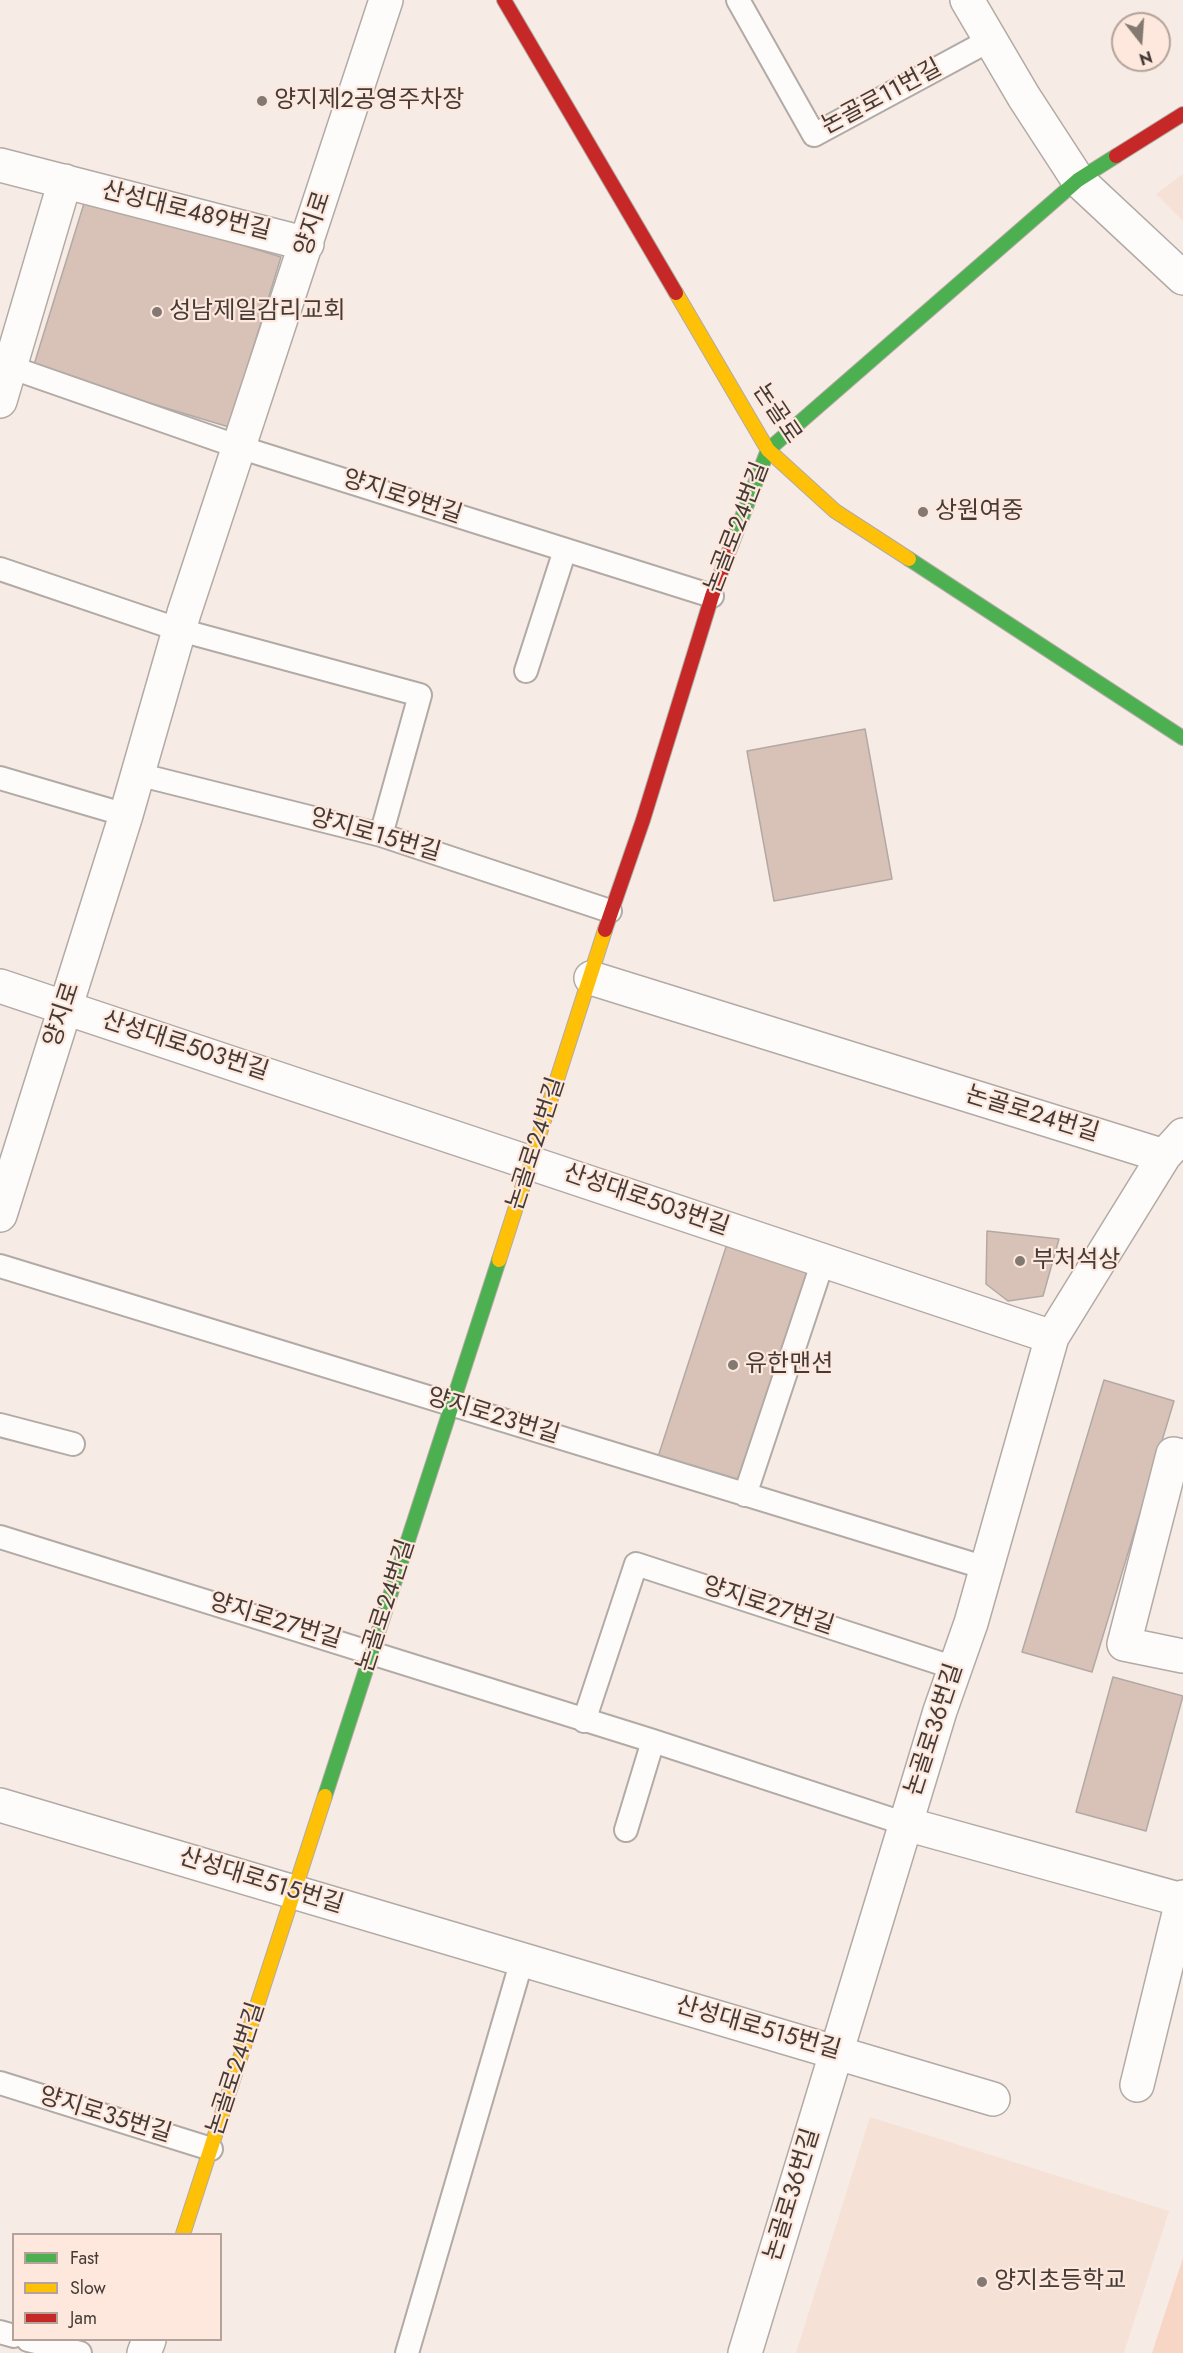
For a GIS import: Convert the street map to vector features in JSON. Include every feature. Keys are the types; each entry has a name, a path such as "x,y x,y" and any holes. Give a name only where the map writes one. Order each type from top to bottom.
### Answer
{"street":[{"name":"양지로","path":"0,1215 126,815 180,630 386,0"},
{"name":"논골로","path":"504,0 768,450 835,511 1183,738"},
{"path":"967,0 1078,180 1183,278"},
{"name":"논골로24번길","path":"184,2233 591,978 610,911 643,820 712,596 768,450 1078,180 1183,114"},
{"name":"산성대로489번길","path":"0,165 307,244"},
{"path":"0,401 65,181"},
{"name":"논골로24번길","path":"591,978 1174,1145"},
{"name":"산성대로503번길","path":"0,986 1052,1337"},
{"name":"논골로36번길","path":"745,2353 986,1568 1052,1337 1174,1145"},
{"path":"1183,1456 1173,1454 1124,1644 1183,1656"},
{"name":"산성대로515번길","path":"0,1804 993,2099"},
{"path":"906,1824 1183,1899 1137,2085"}],"lane":[{"name":"논골로11번길","path":"738,0 814,135 990,40"},
{"path":"10,367 240,447"},
{"name":"양지로9번길","path":"240,447 712,596"},
{"path":"526,671 565,550"},
{"path":"0,569 180,630 420,695 381,835"},
{"name":"양지로15번길","path":"137,774 381,835 610,911"},
{"path":"0,778 126,815"},
{"path":"744,1495 823,1261"},
{"name":"양지로23번길","path":"0,1266 986,1568"},
{"path":"0,1425 73,1443"},
{"name":"양지로27번길","path":"0,1537 653,1741 906,1824"},
{"name":"양지로27번길","path":"584,1721 636,1564 955,1668"},
{"path":"626,1830 653,1741"},
{"path":"407,2353 522,1960"},
{"name":"양지로35번길","path":"0,2083 211,2149"},
{"path":"32,2341 80,2353"}],"shaded area":[{"path":"1183,174 1183,221 1156,194"},
{"name":"양지초등학교","path":"870,2117 1169,2211 1124,2353 796,2353"},
{"path":"1183,2258 1183,2353 1152,2353"}],"building":[{"name":"성남제일감리교회","path":"86,197 281,257 229,427 33,368"},
{"path":"865,729 892,879 774,901 747,751"},
{"name":"부처석상","path":"987,1231 1059,1239 1043,1296 1008,1301 986,1284"},
{"name":"유한맨션","path":"727,1244 808,1270 738,1486 657,1460"},
{"path":"1104,1380 1174,1401 1092,1672 1022,1652"},
{"path":"1113,1677 1183,1696 1146,1831 1076,1812"}],"traffic: fast":[{"path":"732,543 768,450 1078,180 1116,156"},
{"path":"909,559 1183,738"},
{"path":"325,1796 499,1260"}],"traffic: slow":[{"path":"676,293 768,450 835,511 909,559"},
{"path":"499,1260 605,930"},
{"path":"183,2233 325,1796"}],"traffic: jam":[{"path":"504,0 676,293"},
{"path":"1116,156 1183,114"},
{"path":"605,930 643,820 712,596 732,543"}],"place":[{"name":"양지제2공영주차장","path":"262,101"},
{"name":"성남제일감리교회","path":"157,312"},
{"name":"상원여중","path":"923,512"},
{"name":"부처석상","path":"1020,1261"},
{"name":"유한맨션","path":"733,1365"},
{"name":"양지초등학교","path":"982,2282"}]}
